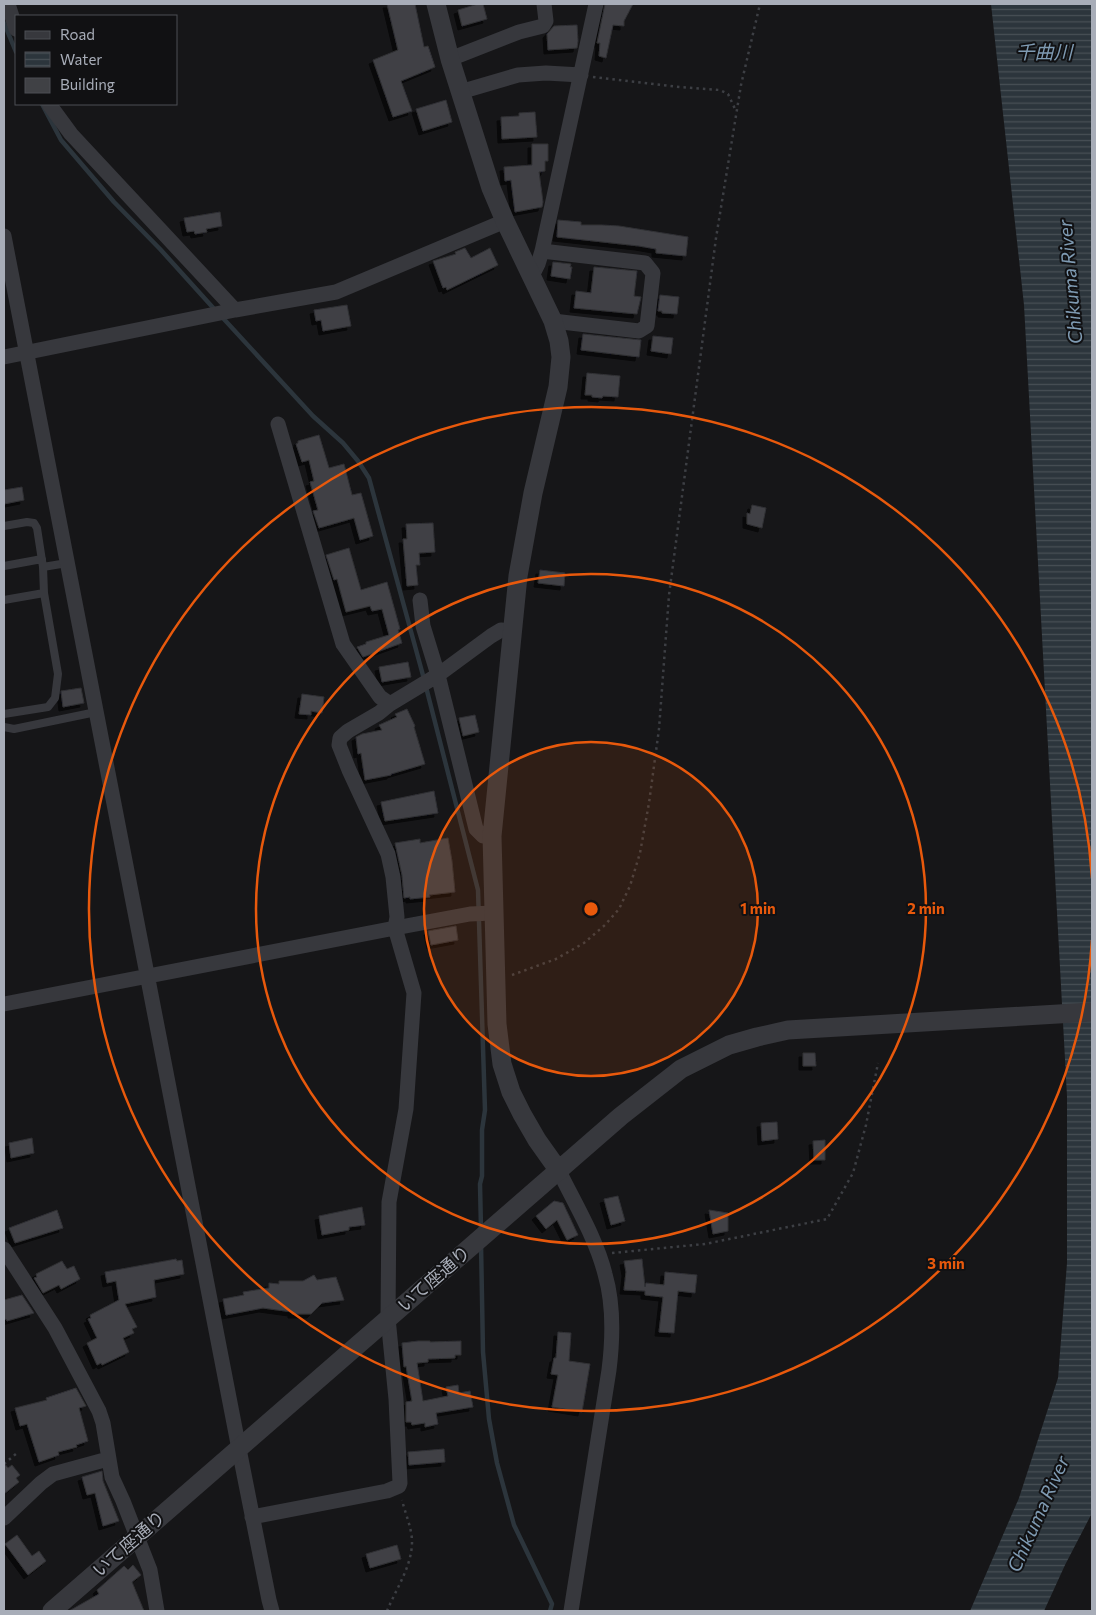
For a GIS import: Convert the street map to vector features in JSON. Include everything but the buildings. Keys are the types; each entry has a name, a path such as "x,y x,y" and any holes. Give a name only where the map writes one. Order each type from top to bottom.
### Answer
{"street":[{"path":"8,4 15,26"},
{"path":"436,4 450,59 488,180 505,221 553,321 560,349 560,373 554,410 533,492 518,576 492,836 482,913 496,980 497,1024 502,1064 508,1083 522,1114 559,1171 598,1255 605,1273 610,1301 612,1348 571,1611"},
{"path":"450,59 518,32 543,26 546,21 544,4"},
{"path":"532,276 542,251 596,4"},
{"path":"460,92 518,75 546,73 581,75"},
{"path":"50,105 70,134 225,313"},
{"path":"4,357 336,292 505,221"},
{"path":"4,236 252,1517 272,1611"},
{"path":"542,251 645,263 653,274 647,326 638,331 553,321"},
{"path":"278,424 343,644 380,697 390,704"},
{"path":"420,600 430,680 476,829 483,836 492,836"},
{"path":"252,1517 388,1491 399,1486 400,1483 396,1399 388,1318 389,1202 406,1109 414,993 395,928 397,917 393,877 388,854 348,770 339,745 340,738 348,731 379,714 390,704 430,680 490,636 501,630 512,631"},
{"path":"4,1004 395,928 482,913"},
{"name":"いて座通り","path":"52,1611 621,1116 681,1069 729,1045 788,1030 1092,1012"},
{"path":"4,1249 56,1328 100,1411 112,1478 138,1536 150,1570 157,1611"},
{"path":"4,1518 53,1474 108,1459"}],"lane":[{"path":"4,526 27,522 34,523 37,528 43,563 44,593 58,674 55,698 48,707 4,714"},
{"path":"4,566 67,563"},
{"path":"4,600 44,593"},
{"path":"4,727 14,729 96,712"}],"path":[{"path":"496,980 524,972 556,959 584,944 619,909 630,886 640,852 659,729 669,595 716,238 736,112 760,4"},
{"path":"581,75 720,90 728,94 736,112"},
{"path":"598,1255 705,1244 827,1219 853,1174 866,1125 878,1063"},
{"path":"4,1464 18,1453"},
{"path":"387,1611 404,1573 411,1551 412,1540 399,1486"}],"water":[{"name":"千曲川","path":"991,4 1092,4 1092,1513 1044,1611 970,1611 1019,1498 1058,1378 1067,1263 1067,1096 1024,305"}],"waterway":[{"path":"4,23 15,50"},
{"path":"43,105 61,140 114,202 216,311"},
{"path":"222,317 313,416 343,443 369,478 424,679"},
{"path":"426,687 478,890 485,1110 482,1130 482,1176 480,1184 481,1229"},
{"path":"481,1244 483,1352 489,1419 497,1463 514,1525 552,1604 550,1611"}],"water label":[{"name":"Chikuma River","path":"1070,282"},
{"name":"Chikuma River","path":"1038,1514"}]}
